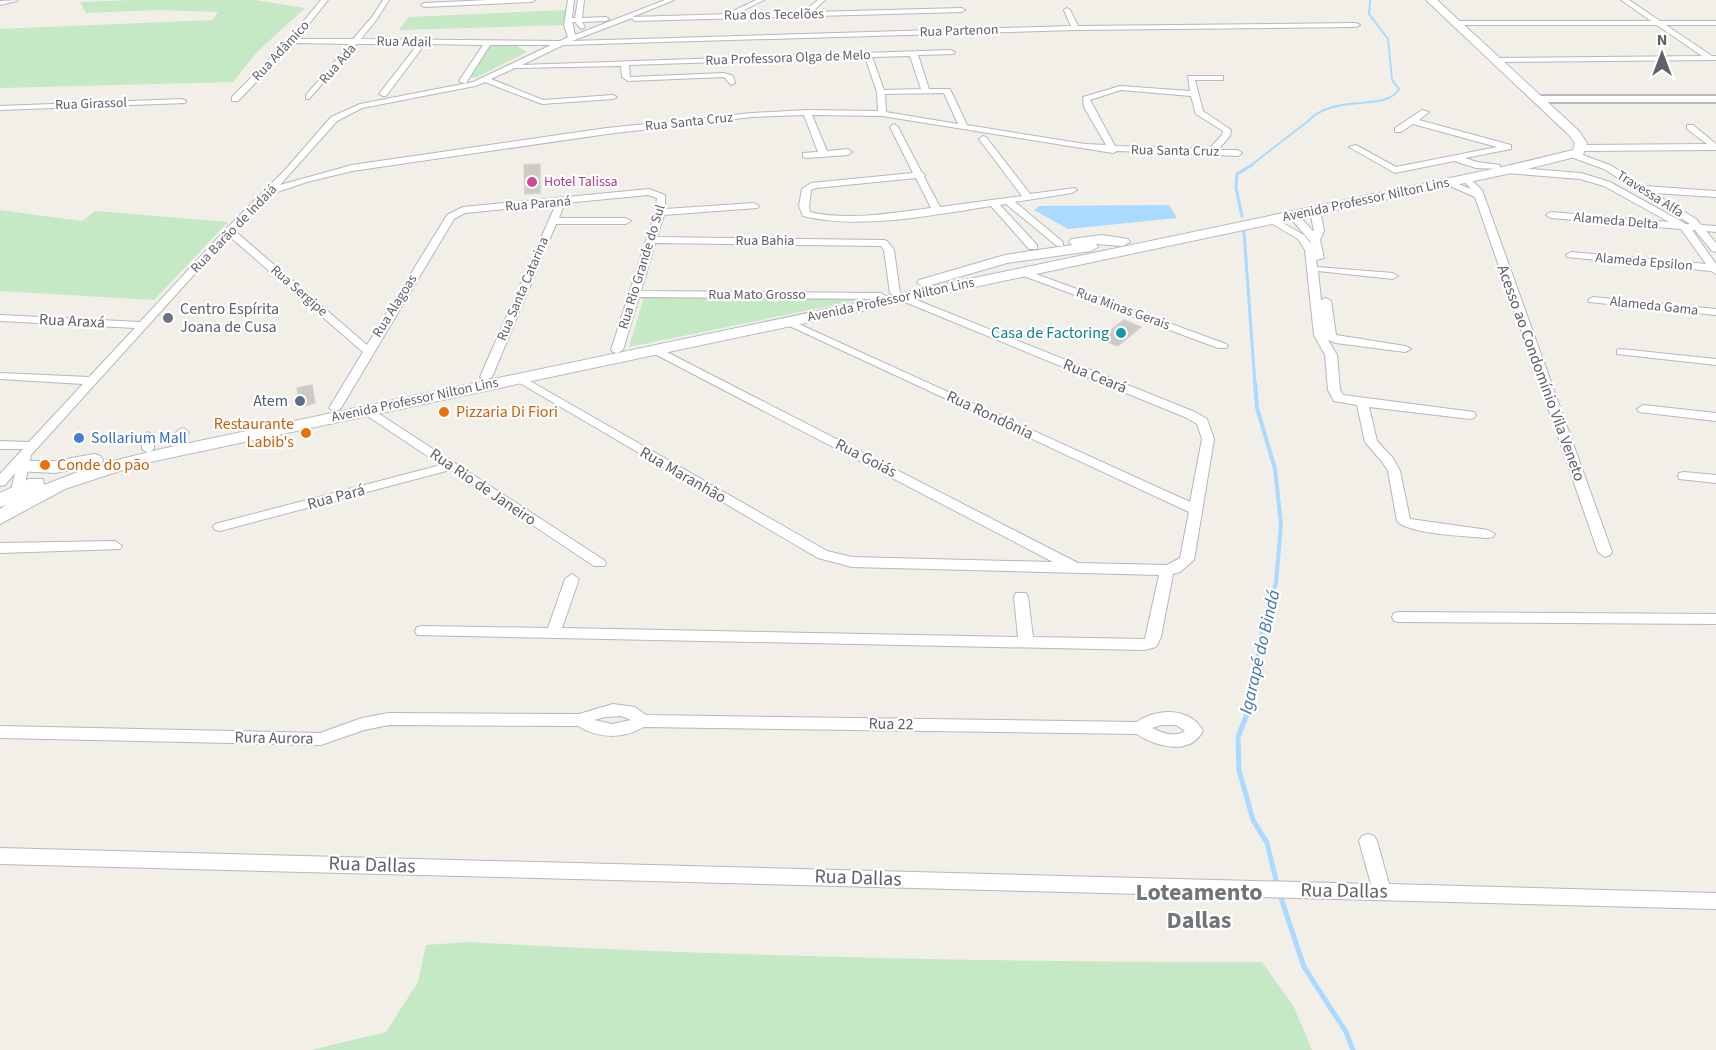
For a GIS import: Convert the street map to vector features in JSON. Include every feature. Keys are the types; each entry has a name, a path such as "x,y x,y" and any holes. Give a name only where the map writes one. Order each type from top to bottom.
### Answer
{"main road":[{"name":"Avenida Professor Nilton Lins","path":"1422,0 1544,114 1568,142 1562,151 1555,154 1502,169"},
{"path":"1431,0 1575,134 1578,151"},
{"name":"Avenida Professor Nilton Lins","path":"0,501 18,490 148,442 335,408 893,296 1022,274 1243,223 1578,151"},
{"name":"Avenida Professor Nilton Lins","path":"0,518 30,498 67,479 106,466 786,321 893,296 977,265 1008,258 1271,220 1456,177"},
{"path":"1022,274 1008,258 1018,251 1033,247 1102,239 1124,242"},
{"path":"977,265 993,279"},
{"path":"27,456 55,467 106,458"}],"street":[{"path":"0,3 15,0"},
{"name":"Rua Adâmico","path":"235,99 292,41 325,0"},
{"name":"Rua Ada","path":"309,97 357,41 386,0"},
{"path":"424,4 532,0"},
{"path":"571,0 568,20 572,39"},
{"path":"581,0 578,20 587,33"},
{"name":"Rua Barão de Indaiá","path":"0,482 27,456 334,119 345,111 380,101 464,88 513,68 562,43 671,0"},
{"path":"727,16 761,0"},
{"path":"805,14 822,0"},
{"path":"881,12 893,0"},
{"path":"951,10 959,0"},
{"path":"1624,0 1714,60"},
{"name":"Rua dos Tecelões","path":"623,19 962,10"},
{"path":"1067,10 1075,27"},
{"path":"568,20 606,19"},
{"path":"1455,23 1716,23"},
{"name":"Rua Partenon","path":"562,43 1075,27 1356,25"},
{"name":"Rua Adail","path":"292,41 562,43"},
{"name":"Rua Adail","path":"515,41 541,53"},
{"path":"383,94 423,42"},
{"path":"463,81 488,42"},
{"name":"Rua Professora Olga de Melo","path":"513,68 951,52"},
{"path":"914,55 926,91"},
{"path":"868,56 881,92 882,114"},
{"path":"1496,60 1714,60"},
{"name":"Rua Professora Olga de Melo","path":"626,63 628,79 727,75 731,83"},
{"path":"1211,152 1226,136 1227,130 1199,112 1191,78 1220,78"},
{"path":"486,80 542,102 612,97"},
{"name":"Rua Santa Cruz","path":"1113,150 1088,107 1086,102 1089,97 1120,88 1196,94"},
{"path":"885,92 947,90 964,128"},
{"path":"1538,99 1716,99"},
{"name":"Rua Girassol","path":"0,108 182,101"},
{"path":"807,112 823,153"},
{"name":"Rua Santa Cruz","path":"269,192 304,180 352,168 619,130 752,115 807,112 882,114 1113,150 1238,153"},
{"path":"1398,130 1425,112"},
{"path":"1353,147 1395,170 1508,147 1413,121"},
{"path":"1445,130 1454,121"},
{"path":"894,127 921,175 937,210"},
{"path":"1690,127 1716,147"},
{"path":"983,139 1028,198"},
{"path":"1578,151 1716,147"},
{"name":"Travessa Alfa","path":"1578,151 1701,228 1716,249"},
{"path":"806,155 848,152"},
{"path":"1452,159 1502,169 1594,179 1621,191 1684,227 1715,269"},
{"name":"Acesso ao Condomínio Vila Veneto","path":"1452,159 1456,177 1475,186 1605,552"},
{"path":"1476,165 1456,177 1477,195"},
{"path":"1594,179 1615,174"},
{"path":"921,175 814,185 807,189 804,206 806,214 819,218 840,218 937,210 994,204 1072,190"},
{"path":"1621,191 1640,188 1716,194"},
{"name":"Rua Paraná","path":"463,210 649,192"},
{"name":"Rua Rio Grande do Sul","path":"617,350 660,212 662,197 649,192"},
{"path":"1009,201 1060,244"},
{"name":"Rua Santa Catarina","path":"486,377 561,202"},
{"path":"1648,206 1662,202"},
{"path":"994,204 1033,247"},
{"path":"660,212 754,206"},
{"name":"Rua Alagoas","path":"335,408 450,217 463,210"},
{"path":"1315,210 1319,231 1315,240"},
{"name":"Alameda Delta","path":"1551,215 1716,229"},
{"path":"1289,216 1296,234"},
{"path":"1289,216 1315,240 1331,337 1344,342 1405,349"},
{"path":"1271,220 1296,234 1306,243 1312,258 1320,335 1331,355 1334,390 1338,398 1362,403 1470,415"},
{"path":"553,221 626,221"},
{"path":"1014,224 1041,228"},
{"name":"Rua Sergipe","path":"230,231 368,351"},
{"name":"Rua Bahia","path":"652,240 878,242 888,246 893,296"},
{"name":"Alameda Epsilon","path":"1571,255 1715,269"},
{"path":"1321,269 1393,276"},
{"name":"Rua Minas Gerais","path":"1022,274 1222,346"},
{"name":"Rua Mato Grosso","path":"634,294 893,296"},
{"name":"Rua Ceará","path":"893,296 1191,415 1203,422 1208,440 1194,509"},
{"name":"Alameda Gama","path":"1593,300 1716,312"},
{"name":"Rua Araxá","path":"0,318 144,325"},
{"name":"Rua Rondônia","path":"786,321 1194,509"},
{"name":"Rua Goiás","path":"655,350 1076,567"},
{"path":"1621,352 1716,362"},
{"path":"0,376 93,381"},
{"name":"Rua Maranhão","path":"519,379 809,549 852,562"},
{"path":"1362,403 1371,442 1389,461 1394,471 1404,521 1413,525 1488,534"},
{"path":"1642,409 1716,417"},
{"name":"Rua Rio de Janeiro","path":"367,410 599,564"},
{"path":"0,445 27,456 18,490"},
{"name":"Rua Pará","path":"220,527 452,466"},
{"path":"1684,476 1716,479"},
{"path":"422,631 1026,644 1151,643 1167,570 1175,569 1187,560 1194,509"},
{"path":"0,548 115,546"},
{"name":"Rua Goiás","path":"852,562 1167,570"},
{"path":"553,634 572,579"},
{"path":"1021,597 1026,644"},
{"path":"1399,618 1716,619"},
{"name":"Rura Aurora","path":"0,732 321,739 362,724 389,719 581,720"},
{"name":"Rua 22","path":"581,720 596,728 612,730 626,729 642,721 1140,728"},
{"path":"1368,841 1382,892"},
{"name":"Rua Dallas","path":"0,856 1716,901"}],"green space":[{"path":"255,0 305,8 257,52 233,82 0,88 0,29 213,20 218,12 159,10 86,13 80,2"},
{"path":"567,10 564,25 399,30 409,17"},
{"path":"492,43 511,43 527,52 475,78 470,77"},
{"path":"0,210 82,221 95,211 228,222 154,300 0,291"},
{"path":"644,297 874,297 629,347"},
{"path":"469,942 866,958 1262,962 1294,1007 1312,1050 311,1050 386,1032 418,982 426,945"}],"water":[{"path":"1169,205 1177,218 1068,229 1034,210 1039,206"}],"building":[{"name":"Hotel Talissa","path":"540,164 540,193 525,194 524,165"},
{"name":"Casa de Factoring","path":"1124,320 1141,327 1118,346 1099,339"},
{"path":"312,385 315,403 300,407 297,388"}],"waterway":[{"name":"Igarapé do Bindá","path":"1250,166 1318,113 1344,105 1383,100 1392,96 1399,89 1392,80 1388,39 1369,14 1370,0"},
{"name":"Igarapé do Bindá","path":"1242,216 1236,188 1237,174 1252,165"},
{"name":"Igarapé do Bindá","path":"1244,232 1255,384"},
{"name":"Igarapé do Bindá","path":"1255,383 1257,408 1275,469 1281,524 1276,583 1264,618 1255,672"},
{"name":"Igarapé do Bindá","path":"1255,670 1249,709 1238,737 1239,770 1253,820 1267,843 1277,884"},
{"name":"Igarapé do Bindá","path":"1280,895 1304,967 1346,1032 1353,1050"}],"place":[{"name":"Hotel Talissa","path":"532,182"},
{"name":"Centro Espírita Joana de Cusa","path":"168,318"},
{"name":"Casa de Factoring","path":"1121,333"},
{"name":"Atem","path":"300,401"},
{"name":"Pizzaria Di Fiori","path":"444,412"},
{"name":"Restaurante Labib's","path":"306,433"},
{"name":"Sollarium Mall","path":"79,438"},
{"name":"Conde do pão","path":"45,465"}],"district":[{"name":"Loteamento Dallas","path":"1199,906"}]}
